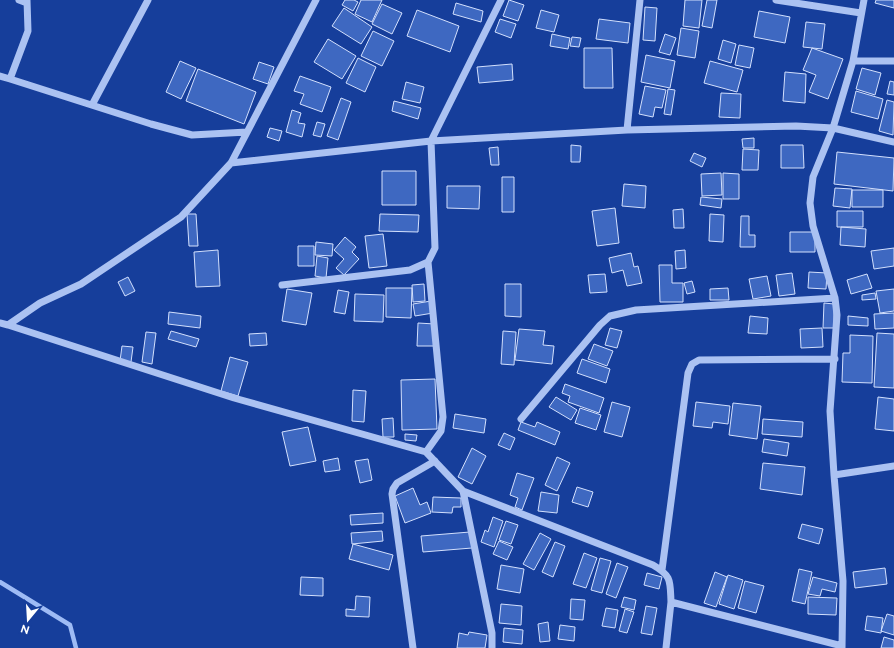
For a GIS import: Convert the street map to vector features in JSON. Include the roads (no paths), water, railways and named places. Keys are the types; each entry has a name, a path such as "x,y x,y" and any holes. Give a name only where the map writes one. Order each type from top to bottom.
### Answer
{"street":[{"path":"10,79 28,31 27,1 19,0"},
{"path":"92,105 148,0"},
{"path":"8,325 40,303 81,284 181,217 231,163 316,0"},
{"path":"426,452 441,431 443,417 428,262 435,248 431,141 500,0"},
{"path":"627,130 640,0"},
{"path":"776,0 861,14"},
{"path":"671,602 842,647 843,582 830,411 835,359 837,315 835,298 813,226 810,203 812,177 833,128 853,61 864,0"},
{"path":"853,61 894,61"},
{"path":"0,76 192,136 247,132"},
{"path":"231,163 431,141 627,130 796,126 833,128 894,142"},
{"path":"282,285 410,270 428,262"},
{"path":"521,419 600,325 610,316 636,310 835,298"},
{"path":"0,323 234,398 426,452 463,491 653,565 662,570 670,580 671,602 666,648"},
{"path":"662,570 688,373 692,364 699,360 835,359"},
{"path":"413,648 392,494 397,483 435,461"},
{"path":"834,475 894,466"},
{"path":"463,491 492,633 492,648"}],"waterway":[{"path":"0,582 70,625 76,648"}]}
